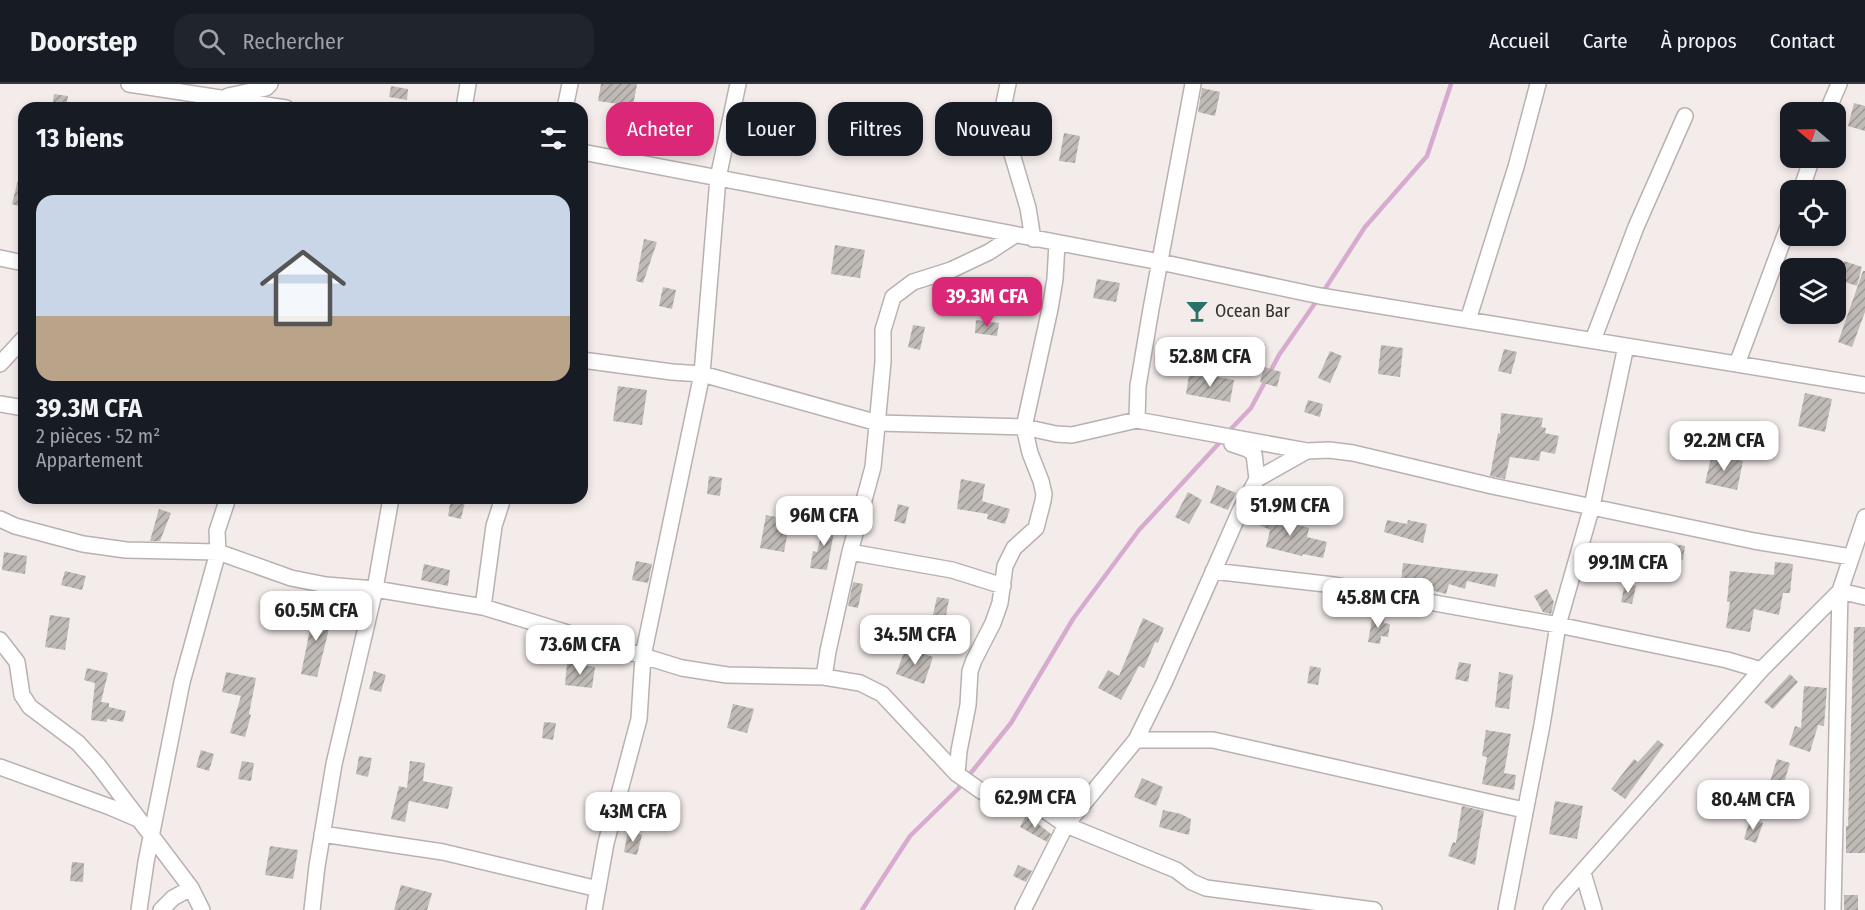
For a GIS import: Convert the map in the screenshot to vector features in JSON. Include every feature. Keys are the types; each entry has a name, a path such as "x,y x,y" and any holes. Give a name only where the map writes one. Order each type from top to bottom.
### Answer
{"street":[{"path":"129,84 246,102"},
{"path":"220,98 266,88 270,84"},
{"path":"465,102 468,84"},
{"path":"566,102 570,84"},
{"path":"594,910 606,843 639,718 643,656 702,374 718,178 738,84"},
{"path":"1008,84 1004,103 1004,127 1028,208 1033,239"},
{"path":"1137,420 1138,386 1193,84"},
{"path":"1468,320 1516,167 1538,84"},
{"path":"1831,102 1839,84"},
{"path":"1593,340 1636,227 1685,116"},
{"path":"588,153 1160,262 1320,296 1865,385"},
{"path":"824,677 850,552 873,467 883,330 893,297 914,282 951,270 989,252 1015,236"},
{"path":"957,774 960,742 968,705 970,671 993,624 1004,573 1012,552 1036,528 1043,501 1041,481 1030,453 1024,427 1050,309 1055,279 1057,243"},
{"path":"1737,364 1781,246"},
{"path":"0,258 18,262"},
{"path":"0,364 18,345"},
{"path":"1506,910 1542,725 1558,625 1592,506 1626,346"},
{"path":"588,361 702,374 878,423 1024,427 1072,435 1137,420 1307,451 1329,450 1364,455 1492,486 1754,542 1851,557"},
{"path":"0,404 18,407"},
{"path":"1023,910 1066,825 1137,740 1257,479 1254,454 1247,449 1234,446 1230,442 1231,437"},
{"path":"1257,479 1307,451"},
{"path":"139,910 182,682 218,552 217,531 226,504"},
{"path":"312,910 334,764 375,589 390,504"},
{"path":"483,607 494,526 501,504"},
{"path":"1833,910 1840,591 1865,517"},
{"path":"0,519 15,526 83,544 126,550 218,552 291,578 483,607 607,647 682,668 727,675 824,677 860,683 882,694 957,774 981,791 1043,809 1066,825 1176,870 1206,888 1331,907 1374,910"},
{"path":"850,552 952,570 1003,586"},
{"path":"1213,571 1334,585 1558,625 1716,658 1761,670"},
{"path":"1840,591 1865,597"},
{"path":"1551,910 1761,670 1840,591"},
{"path":"0,640 17,662 22,695 30,706 78,743 98,765 191,888 202,910"},
{"path":"1137,740 1213,740 1524,810"},
{"path":"0,767 141,820"},
{"path":"322,834 443,852 598,889"},
{"path":"1582,873 1594,910"},
{"path":"160,910 173,898 191,888"}],"building":[{"path":"601,84 637,84 634,102 598,101"},
{"path":"391,86 408,89 407,100 389,97"},
{"path":"1202,88 1220,92 1215,116 1198,112"},
{"path":"54,94 68,96 67,102 53,102"},
{"path":"1854,103 1865,106 1865,131 1848,126"},
{"path":"1064,133 1080,136 1075,163 1059,161"},
{"path":"18,180 18,206 12,204"},
{"path":"644,239 657,242 643,283 636,281"},
{"path":"835,245 865,250 860,278 831,274"},
{"path":"1846,262 1862,267 1857,286 1846,282"},
{"path":"1863,271 1865,271 1865,312 1852,347 1838,342"},
{"path":"1097,279 1120,283 1116,302 1093,298"},
{"path":"663,287 676,290 672,309 659,306"},
{"path":"976,320 999,323 997,336 975,333"},
{"path":"913,325 925,327 920,350 908,347"},
{"path":"1381,345 1403,348 1400,377 1378,374"},
{"path":"1504,349 1517,352 1511,374 1498,371"},
{"path":"1330,351 1342,356 1330,383 1318,378"},
{"path":"1264,367 1281,372 1277,387 1260,382"},
{"path":"1189,375 1234,380 1230,402 1186,394"},
{"path":"618,386 647,390 642,425 613,421"},
{"path":"1805,393 1832,399 1825,432 1798,426"},
{"path":"1308,400 1323,404 1320,417 1304,412"},
{"path":"1501,413 1543,418 1541,427 1546,428 1545,433 1559,436 1555,454 1541,451 1539,461 1510,457 1505,479 1490,476 1498,433 1500,434"},
{"path":"1712,454 1743,461 1737,490 1705,483"},
{"path":"709,476 722,478 720,496 707,494"},
{"path":"961,479 985,484 982,501 1010,509 1005,524 987,519 988,514 957,509"},
{"path":"1217,485 1236,493 1228,510 1210,503"},
{"path":"1188,492 1202,500 1189,524 1175,517"},
{"path":"450,504 465,504 461,519 448,516"},
{"path":"898,504 909,507 905,524 894,521"},
{"path":"159,509 171,513 160,541 150,541"},
{"path":"1250,513 1309,528 1307,537 1327,542 1323,558 1303,554 1302,556 1266,547 1270,530 1247,519"},
{"path":"766,515 790,520 784,552 760,548"},
{"path":"825,519 836,521 827,570 810,568 813,551 817,552"},
{"path":"1387,520 1407,524 1408,520 1427,524 1423,543 1384,532"},
{"path":"1667,543 1685,546 1683,560 1665,557"},
{"path":"4,552 27,556 25,574 2,570"},
{"path":"636,561 652,564 648,583 632,580"},
{"path":"1775,562 1793,564 1790,593 1783,593 1779,615 1754,609 1750,632 1726,628 1730,602 1727,602 1730,571 1774,575"},
{"path":"1403,563 1498,574 1495,587 1467,581 1465,589 1449,584 1446,594 1431,590 1431,586 1401,583"},
{"path":"424,564 450,570 448,586 421,580"},
{"path":"65,571 86,576 82,590 61,585"},
{"path":"853,582 863,584 858,608 848,606"},
{"path":"1625,583 1636,586 1632,604 1621,602"},
{"path":"1547,589 1554,602 1551,614 1543,612 1534,596"},
{"path":"937,597 949,599 945,621 932,619"},
{"path":"314,609 333,613 317,677 301,674"},
{"path":"1373,614 1385,616 1384,623 1390,624 1388,637 1381,636 1380,644 1368,642"},
{"path":"50,615 70,618 65,650 45,647"},
{"path":"1143,618 1164,628 1144,668 1139,666 1121,700 1098,688 1108,670 1119,676"},
{"path":"1854,627 1865,627 1865,853 1846,853"},
{"path":"906,647 933,657 924,684 896,674"},
{"path":"1459,662 1471,664 1468,682 1455,679"},
{"path":"567,663 595,667 592,688 565,685"},
{"path":"1310,666 1321,668 1318,685 1307,683"},
{"path":"87,668 108,673 101,702 109,703 109,707 126,711 123,722 107,719 107,722 91,720 95,683 84,680"},
{"path":"374,671 386,675 381,692 369,689"},
{"path":"226,672 256,678 249,714 251,715 245,737 230,733 241,696 222,692"},
{"path":"1499,672 1513,675 1509,709 1495,707"},
{"path":"1790,674 1798,682 1773,709 1764,702"},
{"path":"1804,686 1827,688 1824,726 1818,725 1810,752 1789,745 1795,726 1801,728"},
{"path":"733,704 754,709 747,733 727,728"},
{"path":"544,722 556,723 553,740 542,738"},
{"path":"1486,730 1511,734 1504,773 1516,775 1514,790 1482,784 1487,757 1482,756"},
{"path":"1658,740 1664,745 1625,799 1611,789 1634,759 1638,762"},
{"path":"201,750 214,754 209,771 196,767"},
{"path":"359,756 372,758 368,777 356,774"},
{"path":"1777,759 1790,763 1781,793 1768,789"},
{"path":"242,761 254,763 251,781 238,779"},
{"path":"410,761 425,763 423,781 453,787 448,809 409,801 405,822 391,819 399,786 407,788"},
{"path":"1142,778 1163,787 1156,806 1134,797"},
{"path":"1555,801 1583,806 1577,839 1549,834"},
{"path":"1462,806 1484,811 1475,865 1448,856 1453,842 1456,843"},
{"path":"1163,810 1191,819 1189,835 1159,827"},
{"path":"1026,815 1051,834 1047,842 1020,827"},
{"path":"1750,819 1763,823 1756,843 1744,839"},
{"path":"628,831 642,835 637,855 624,852"},
{"path":"270,846 298,850 293,879 265,875"},
{"path":"72,862 84,863 83,882 70,881"},
{"path":"1018,865 1032,871 1026,882 1013,876"},
{"path":"401,885 432,893 427,910 394,910"},
{"path":"1844,895 1858,895 1858,910 1844,910"}],"waterway":[{"path":"1323,292 1365,227 1427,156 1451,84"},
{"path":"1270,372 1279,355 1318,299"},
{"path":"1227,433 1251,408 1266,380"},
{"path":"862,910 910,836 958,789 1011,723 1073,619 1139,530 1222,440"}],"place":[{"name":"Ocean Bar","path":"1197,311"}]}
